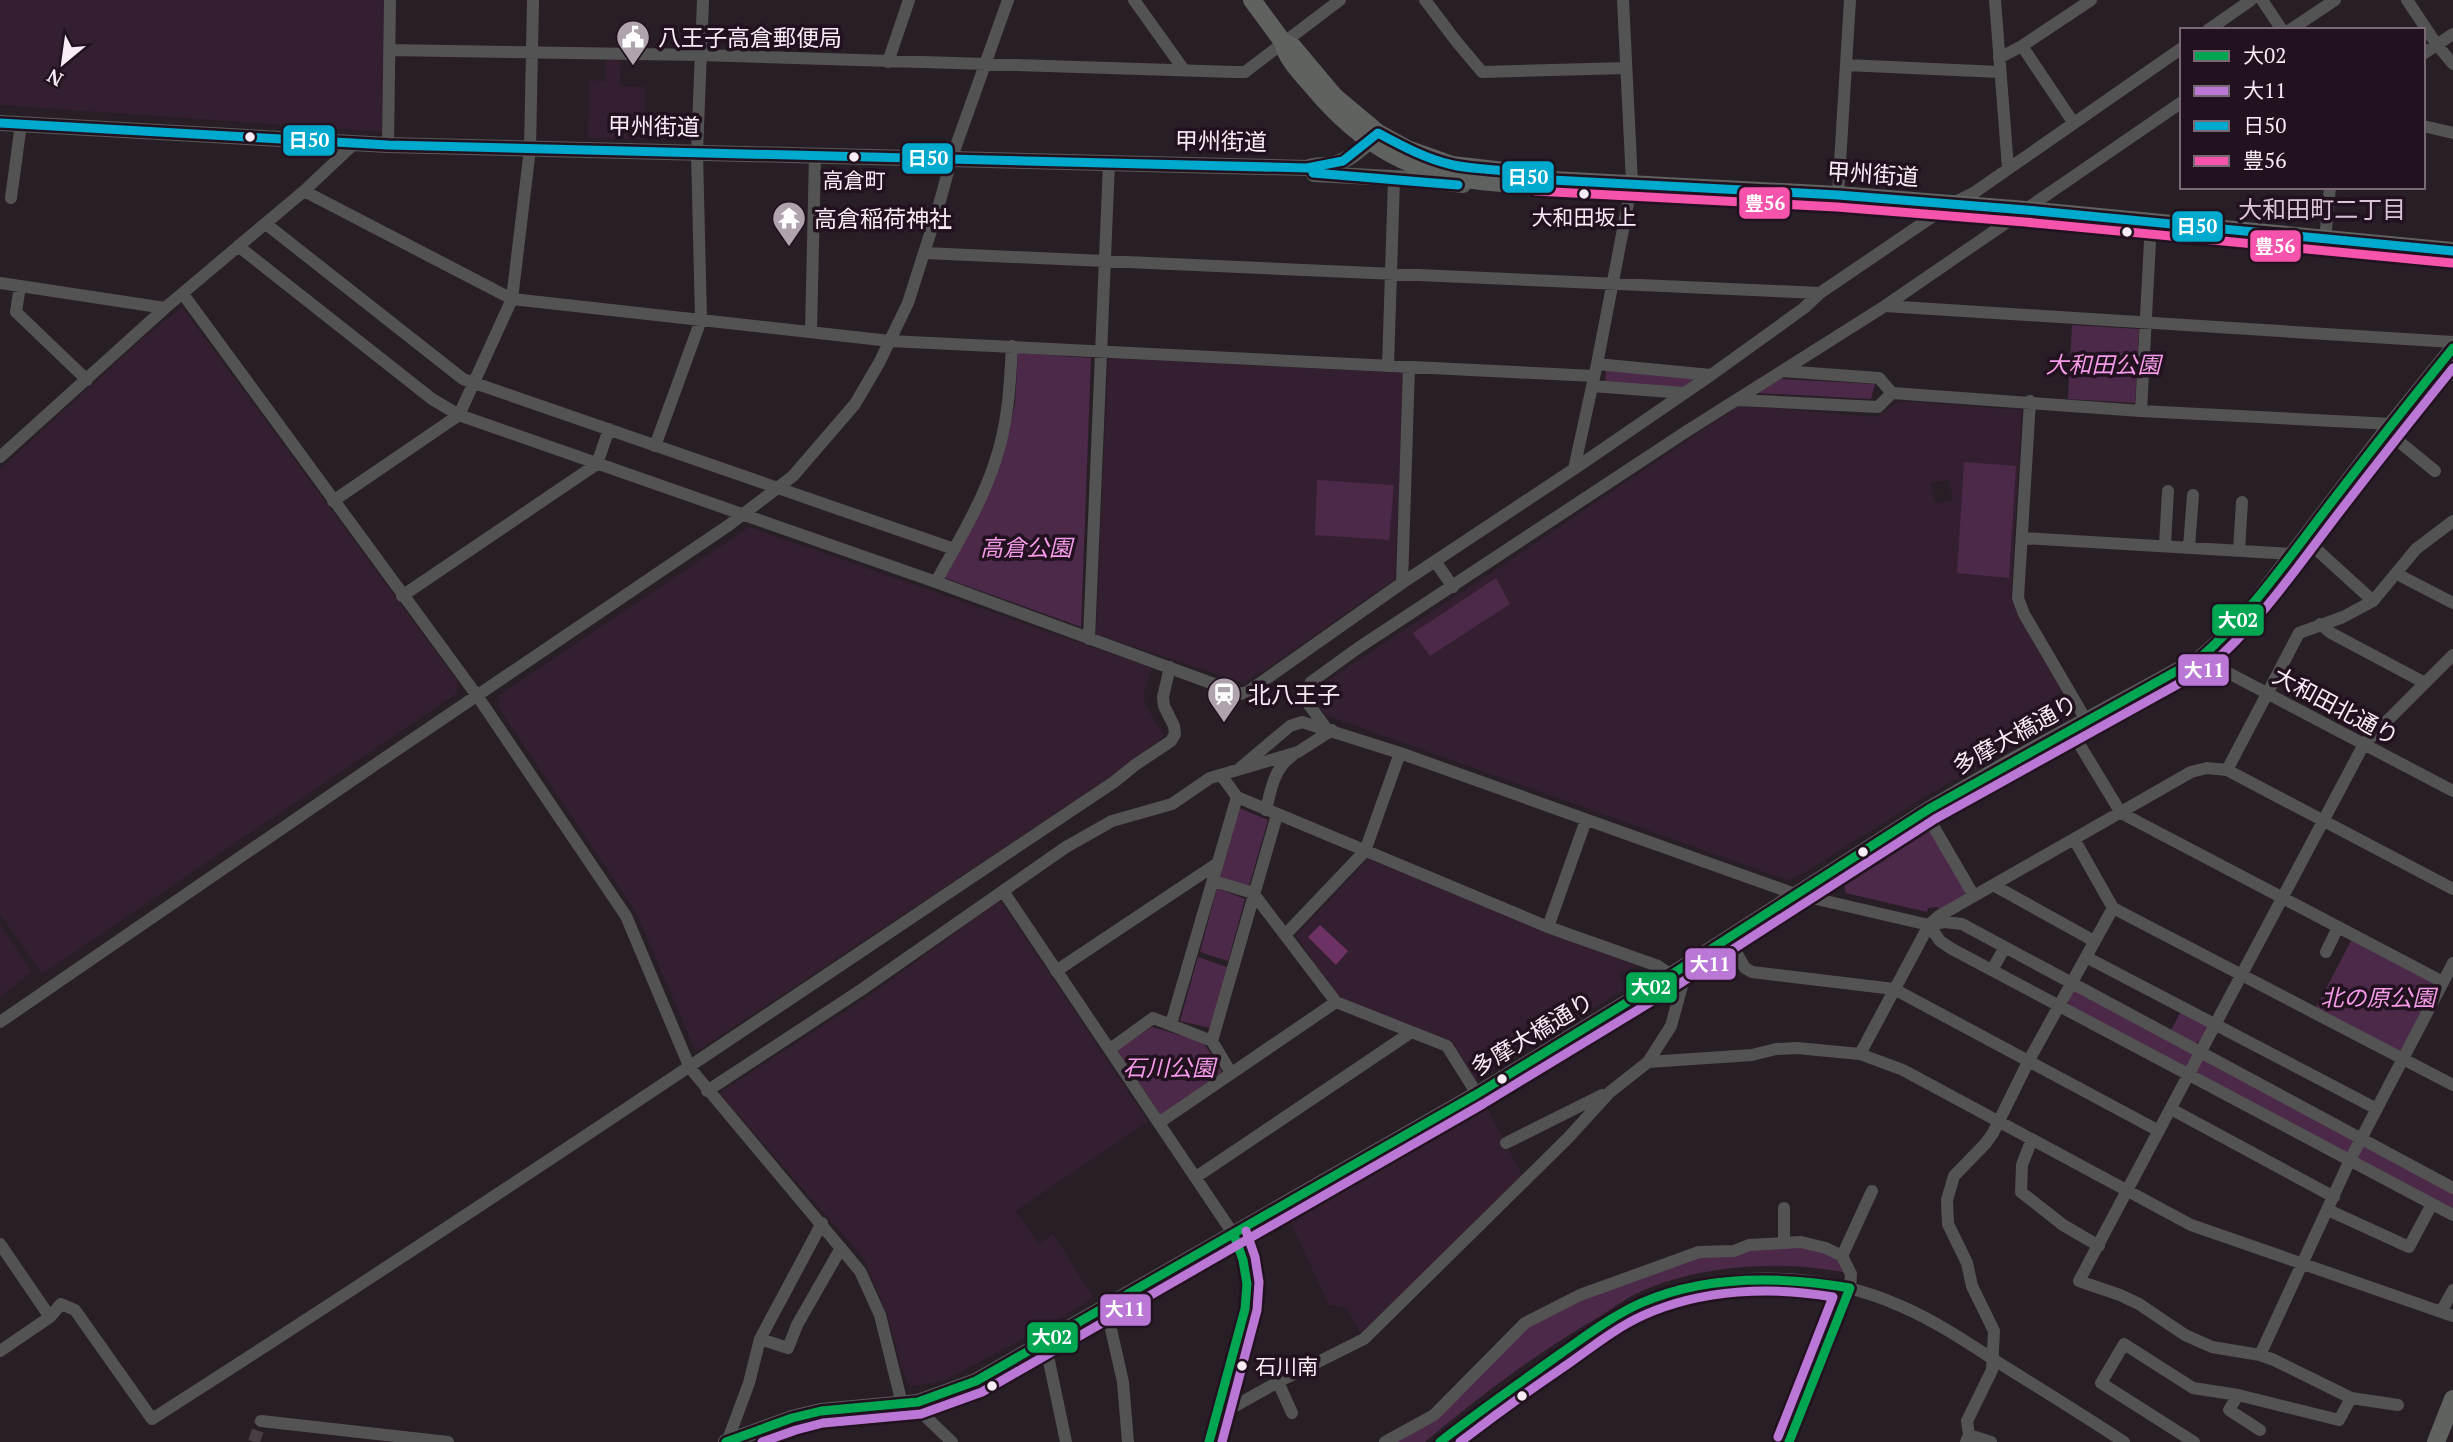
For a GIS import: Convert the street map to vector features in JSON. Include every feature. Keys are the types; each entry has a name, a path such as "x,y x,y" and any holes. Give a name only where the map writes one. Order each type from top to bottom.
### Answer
{"highway":[{"path":"1252,0 1283,42 1286,54 1317,93 1352,128 1373,138 1401,160 1451,177 1522,184 1533,179"},
{"name":"甲州街道","path":"1373,138 1452,165 1522,173 1533,179 1838,195 2021,209 2453,251"},
{"path":"2436,1442 2453,1399"},
{"path":"2448,1442 2453,1428"}],"main road":[{"name":"甲州街道","path":"0,123 388,145 952,157 1307,168 1342,161 1373,138"},
{"name":"甲州街道","path":"1307,168 1315,174 1500,187 1508,183"},
{"name":"多摩大橋通り","path":"727,1442 771,1424 821,1411 910,1403 976,1381 1477,1094 1676,972 1925,812 2200,657 2225,636 2252,607 2389,427 2453,348"}],"street":[{"path":"388,145 390,0"},
{"path":"333,501 459,415 512,299 530,149 533,0"},
{"path":"655,446 701,320 697,152 703,0"},
{"path":"888,62 909,0"},
{"path":"0,1022 743,515 793,476 855,404 908,303 952,157 1008,0"},
{"path":"1134,0 1184,70"},
{"path":"389,50 701,55 1245,72 1339,0"},
{"path":"1430,0 1456,41 1482,72 1626,68"},
{"path":"1574,468 1614,283 1632,183 1623,0"},
{"path":"1838,195 1850,0"},
{"path":"1995,0 2008,167"},
{"path":"1999,58 2022,46 2091,0"},
{"path":"2286,28 2335,0"},
{"path":"2407,0 2453,64"},
{"path":"2212,28 2259,1 2283,28"},
{"path":"2425,53 2453,34"},
{"path":"2022,46 2073,122"},
{"path":"238,246 432,399 459,415 936,582 1241,694 1711,375 1804,308 1820,293 1975,192 2180,49"},
{"path":"1846,65 1999,72"},
{"path":"1300,750 1304,698 1311,682 1358,648 1885,306 2021,209 2180,103"},
{"path":"11,198 21,124"},
{"path":"2425,126 2453,133"},
{"path":"0,457 165,308 304,191 355,143"},
{"path":"811,332 815,155"},
{"path":"1090,639 1109,163"},
{"path":"1388,366 1394,179"},
{"path":"2325,240 2330,189"},
{"path":"304,191 512,299 890,341 1594,375 1711,375"},
{"path":"2141,411 2151,222"},
{"path":"266,224 463,379 954,549"},
{"path":"925,253 1820,293"},
{"path":"0,284 165,308"},
{"path":"20,286 16,312 87,380"},
{"path":"183,294 478,697 626,916 690,1068 860,1271 880,1315 910,1403 952,1442"},
{"path":"1885,306 2453,342"},
{"path":"936,582 979,504 996,461 1009,403 1012,346"},
{"path":"1402,583 1409,367"},
{"path":"1782,371 1879,378 1892,393 2389,427 2435,471"},
{"path":"1594,375 1684,393"},
{"path":"2430,376 2453,375"},
{"path":"1738,400 1878,407 1892,393"},
{"path":"2030,401 2018,598 2024,614 2086,720"},
{"path":"402,596 597,464 609,429"},
{"path":"2165,545 2168,491"},
{"path":"2189,547 2192,495"},
{"path":"2239,550 2242,502"},
{"path":"2227,770 2299,633 2343,617 2373,601 2416,549 2453,521"},
{"path":"2022,538 2292,554"},
{"path":"2304,538 2373,601"},
{"path":"1435,561 1453,587"},
{"path":"2397,574 2453,603"},
{"path":"2320,624 2331,634 2425,683"},
{"path":"2398,1405 2351,1398 2260,1355 2212,1347 2185,1335 2139,1304 2079,1281 2364,744 2453,655"},
{"name":"大和田北通り","path":"2200,657 2453,791"},
{"path":"0,1351 50,1317 61,1304 75,1310 152,1419 690,1068 1171,741 1175,734 1174,726 1164,706 1163,697 1170,667"},
{"path":"1304,698 1329,729"},
{"path":"1240,768 1290,726 1302,722 1400,753 1795,894 1929,925 1944,922 1962,924 2453,1188"},
{"path":"1272,787 1281,765 1329,729"},
{"path":"2070,729 2121,813 2443,982"},
{"path":"1212,1041 1253,893 1271,812 1272,758 1269,742"},
{"path":"707,1091 861,990 1066,847 1112,821 1172,804 1210,778 1300,750"},
{"path":"1285,935 1365,851 1400,753"},
{"path":"1860,1054 1929,925 1939,916 2191,772 2207,768 2227,770 2453,889"},
{"path":"1218,1405 1235,1406 1364,1339 1551,1155 1610,1092 1647,1062 1671,1026 1682,986 1676,972 1548,927 1237,797 1221,775"},
{"path":"1171,1024 1237,797"},
{"path":"1925,812 1974,896"},
{"path":"1548,927 1586,820"},
{"path":"2074,839 2113,908 2453,1085"},
{"path":"1056,971 1218,863"},
{"path":"1214,881 1253,893 1336,1002 1447,1046 1477,1094"},
{"path":"1993,885 2094,941"},
{"path":"1003,891 1234,1235 1247,1284 1245,1309 1209,1442"},
{"path":"1993,1442 1968,1438 1967,1421 1992,1370 1994,1331 1972,1286 1967,1263 1948,1224 1947,1200 1954,1176 1986,1143 2113,908"},
{"path":"1929,925 1940,941 1992,971 2453,1215"},
{"path":"2326,952 2338,927"},
{"path":"1728,938 1745,968 1752,972 1894,989 2159,1131"},
{"path":"1992,971 2005,947"},
{"path":"2086,957 2377,1109"},
{"path":"2260,1355 2360,1139 2453,963"},
{"path":"1160,1122 1336,1002"},
{"path":"1110,1049 1153,1018 1212,1041 1231,1073"},
{"path":"1196,1177 1410,1032"},
{"path":"1647,1062 1752,1055 1787,1048 1860,1054 1903,1070 2191,1225 2447,1314 2453,1290"},
{"path":"1506,1143 1610,1092"},
{"path":"2171,1109 2334,1197"},
{"path":"2032,1139 2022,1165 2021,1192 2063,1225 2099,1246"},
{"path":"1842,1256 1872,1191"},
{"path":"2328,1210 2409,1247 2432,1204"},
{"path":"1784,1208 1784,1243"},
{"path":"727,1442 749,1383 760,1339 821,1223"},
{"path":"1385,1442 1434,1415 1525,1323 1580,1295 1699,1252 1734,1251 1749,1245 1801,1242 1826,1248 1842,1256 1851,1274 1850,1288 1790,1442"},
{"path":"0,1244 50,1317"},
{"path":"760,1339 788,1348 797,1325 841,1248"},
{"path":"1440,1442 1593,1332 1648,1300 1699,1286 1750,1279 1807,1280 1850,1288 1903,1306 1954,1334 2124,1442"},
{"path":"1106,1307 1124,1382 1128,1442"},
{"path":"1045,1342 1066,1442"},
{"path":"2194,1442 2101,1383 2124,1344 2193,1388 2238,1395 2339,1420 2351,1398"},
{"path":"1278,1382 1293,1413"},
{"path":"2238,1395 2229,1410 2260,1430"},
{"path":"261,1421 448,1442"}],"shaded area":[{"path":"0,0 384,0 383,132 0,105"},
{"path":"605,54 621,55 620,86 645,87 645,139 588,138 589,80 606,81"},
{"path":"182,307 458,682 457,693 42,974 0,914 0,469 142,339"},
{"path":"1108,358 1404,373 1395,579 1243,683 1096,634"},
{"path":"1900,401 2022,410 2011,596 2073,707 2071,714 1923,798 1802,874 1787,880 1325,715 1312,699 1313,690 1740,405 1875,417","holes":["1949,480 1953,500 1935,503 1930,483","2063,691 2072,708 2070,714 2057,721 2045,703"]},
{"path":"749,527 1152,668 1144,692 1145,704 1164,735 1108,779 696,1052 636,912 498,707 500,695"},
{"path":"1368,859 1637,966 1619,974 1627,988 1476,1080 1452,1042 1336,996 1296,935"},
{"path":"1000,900 1148,1121 1016,1211 1039,1244 1053,1234 1094,1298 1039,1331 945,1380 910,1387 902,1369 887,1314 864,1259 719,1093 870,995"},
{"path":"0,924 32,972 0,997"},
{"path":"1320,925 1348,951 1336,965 1308,937"},
{"path":"1486,1106 1525,1181 1364,1339 1347,1308 1329,1305 1288,1217 1463,1116 1467,1117"}],"green space":[{"name":"大和田公園","path":"2072,325 2139,329 2135,403 2068,399"},
{"name":"高倉公園","path":"1018,353 1091,358 1081,627 945,578 1002,459 1015,404"},
{"path":"1606,368 1700,376 1680,390 1605,384"},
{"path":"1781,379 1875,384 1871,399 1758,393"},
{"path":"1964,462 2016,466 2009,578 1957,573"},
{"path":"1317,480 1394,485 1389,540 1315,535"},
{"path":"1496,578 1510,604 1430,656 1413,633"},
{"path":"1239,808 1268,820 1249,886 1220,877"},
{"path":"1923,828 1931,829 1965,890 1965,896 1940,910 1937,907 1928,908 1927,912 1846,893 1843,881"},
{"path":"1217,888 1245,899 1228,961 1200,952"},
{"name":"北の原公園","path":"2354,935 2443,982 2403,1059 2314,1012"},
{"path":"1198,957 1227,967 1210,1028 1180,1021"},
{"path":"2078,990 2453,1191 2453,1211 2069,1006 2071,993"},
{"path":"2181,1011 2206,1024 2201,1041 2192,1044 2170,1032"},
{"name":"石川公園","path":"1152,1027 1203,1042 1222,1072 1161,1115 1117,1050"},
{"path":"1749,1245 1826,1248 1851,1274 1800,1267 1746,1267 1718,1270 1666,1282 1631,1296 1552,1346 1487,1392 1425,1442 1385,1442 1434,1415 1525,1323 1676,1260"}],"tunnel":[{"path":"254,1442 261,1421"}],"transit line":[{"name":"日50","path":"0,123 388,145 1307,168 1343,161 1378,133 1414,152 1443,162 1503,171 1533,179 1838,195 2026,210 2453,251"},
{"name":"日50","path":"1313,173 1458,185"},
{"name":"豊56","path":"1535,191 1837,207 2025,222 2452,263"},
{"name":"大02","path":"726,1442 792,1418 821,1411 918,1402 976,1381 1477,1094 1652,987 1929,809 2200,658 2235,624 2266,588 2453,348"},
{"name":"大11","path":"762,1442 823,1423 921,1414 982,1392 1483,1104 1659,997 1935,819 2207,668 2241,636 2271,601 2453,368"},
{"name":"大11","path":"1222,1442 1257,1310 1259,1282 1255,1257 1246,1231"},
{"name":"大02","path":"1209,1442 1245,1309 1247,1284 1243,1260 1234,1235"},
{"name":"大02","path":"1440,1442 1599,1327 1641,1303 1692,1287 1744,1280 1798,1281 1850,1288 1789,1442"},
{"name":"大11","path":"1460,1442 1614,1331 1666,1306 1737,1292 1786,1292 1833,1297 1778,1437"}],"place":[{"name":"八王子高倉郵便局","path":"633,67"},
{"name":"高倉町","path":"854,157"},
{"name":"大和田坂上","path":"1584,194"},
{"name":"高倉稲荷神社","path":"789,248"},
{"name":"北八王子","path":"1224,724"},
{"name":"石川南","path":"1242,1366"}],"district":[{"name":"大和田町二丁目","path":"2322,209"}]}
